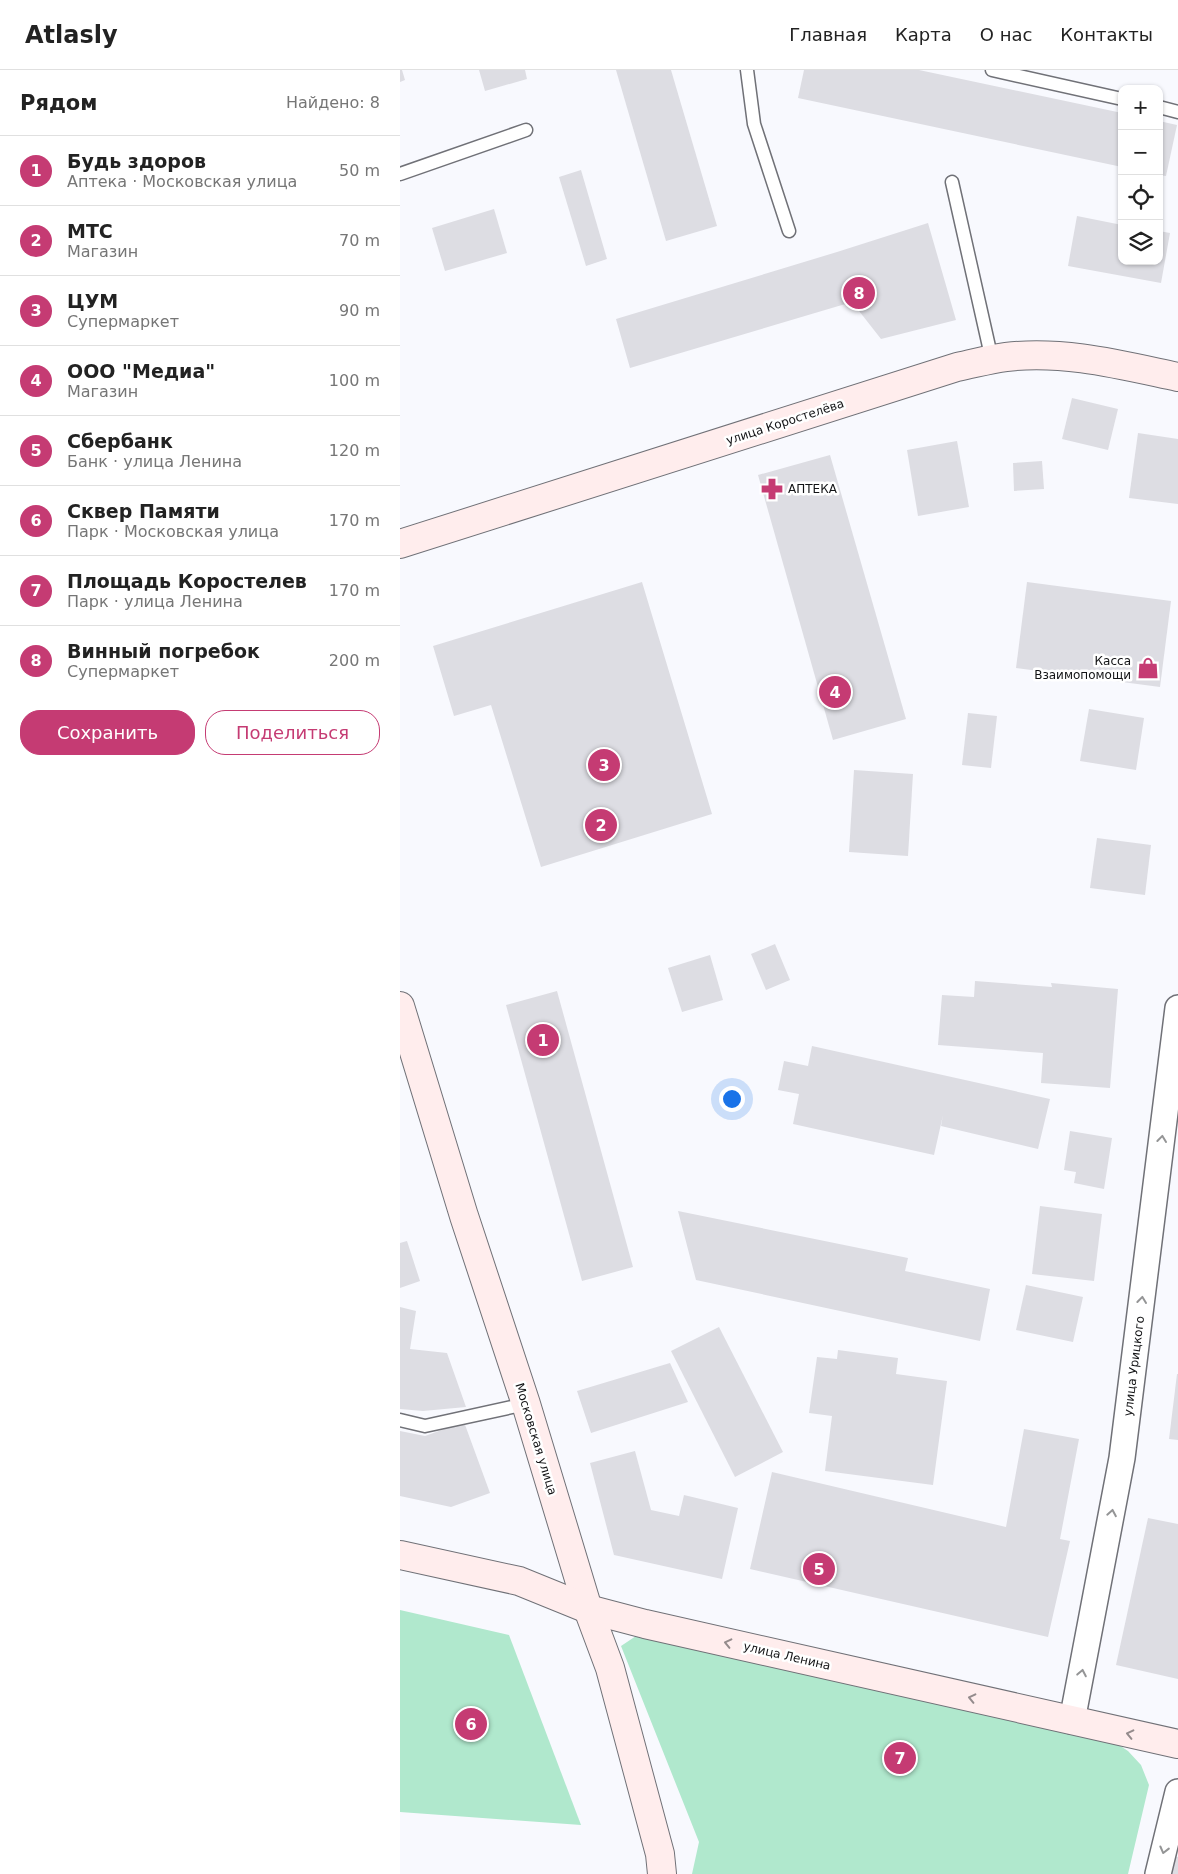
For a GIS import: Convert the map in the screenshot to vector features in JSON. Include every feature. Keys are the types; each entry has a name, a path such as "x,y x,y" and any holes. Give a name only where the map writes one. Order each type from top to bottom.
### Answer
{"street":[{"name":"улица Коростелёва","path":"400,544 957,367 1005,357 1052,355 1094,360 1178,377"},
{"name":"Московская улица","path":"400,1006 464,1216 526,1404 588,1610 610,1668 660,1854 662,1874"},
{"name":"улица Урицкого","path":"1072,1721 1122,1458 1178,1008"},
{"name":"улица Ленина","path":"400,1555 519,1582 588,1610 1178,1744"},
{"path":"1158,1874 1178,1792"}],"lane":[{"path":"747,70 754,124 789,231"},
{"path":"992,70 1118,98"},
{"path":"1163,108 1178,112"},
{"path":"400,174 526,130"},
{"path":"952,182 992,360"},
{"path":"400,1420 425,1426 526,1404"}],"green space":[{"path":"400,1610 509,1635 581,1825 400,1812"},
{"path":"642,1632 1110,1739 1128,1751 1141,1765 1149,1785 1128,1874 692,1874 699,1842 621,1646"}],"building":[{"path":"400,70 402,70 405,80 400,82"},
{"path":"479,70 525,70 527,79 485,91"},
{"path":"616,70 671,70 717,226 666,241"},
{"path":"804,70 919,70 1118,112 1118,166 798,98"},
{"path":"1163,122 1177,125 1166,176 1163,176"},
{"path":"581,170 607,259 586,266 559,177"},
{"path":"494,209 507,253 445,271 432,228"},
{"path":"1077,216 1118,224 1118,265 1163,265 1163,232 1170,233 1161,283 1068,266"},
{"path":"928,223 956,320 881,339 852,302 630,368 616,319"},
{"path":"1072,398 1118,409 1108,450 1062,439"},
{"path":"1138,433 1178,439 1178,504 1129,498"},
{"path":"957,441 969,507 918,516 907,450"},
{"path":"830,455 906,719 833,740 758,475"},
{"path":"1042,461 1044,489 1014,491 1013,463"},
{"path":"642,582 712,814 541,867 491,705 454,716 433,646"},
{"path":"1027,582 1171,601 1160,687 1016,668"},
{"path":"1089,709 1144,718 1136,770 1080,761"},
{"path":"968,713 997,716 991,768 962,765"},
{"path":"854,770 913,774 908,856 849,852"},
{"path":"1097,838 1151,845 1145,895 1090,888"},
{"path":"775,944 790,980 766,990 751,954"},
{"path":"710,955 723,1000 682,1012 668,968"},
{"path":"975,981 1052,987 1051,983 1118,989 1110,1088 1041,1083 1043,1053 938,1045 942,995 974,997"},
{"path":"557,991 633,1267 582,1281 506,1005"},
{"path":"812,1046 1050,1099 1038,1149 941,1126 943,1115 934,1155 793,1124 799,1094 778,1090 784,1061 808,1066"},
{"path":"1070,1131 1112,1138 1104,1189 1074,1183 1076,1172 1064,1170"},
{"path":"1040,1206 1102,1214 1094,1281 1032,1274"},
{"path":"678,1211 908,1258 905,1271 990,1289 980,1341 696,1280"},
{"path":"407,1241 420,1281 400,1288 400,1243"},
{"path":"1026,1285 1083,1297 1073,1342 1016,1330"},
{"path":"400,1307 416,1311 410,1349 447,1353 466,1407 423,1411 400,1409"},
{"path":"719,1327 783,1452 735,1477 671,1351"},
{"path":"838,1350 898,1358 896,1374 947,1381 933,1485 825,1471 832,1416 809,1413 817,1357 837,1359"},
{"path":"670,1363 688,1402 591,1433 577,1391"},
{"path":"1178,1374 1178,1440 1169,1439"},
{"path":"464,1422 490,1493 451,1507 400,1496 400,1431 425,1436"},
{"path":"1024,1429 1079,1439 1060,1539 1070,1541 1048,1637 750,1569 772,1472 1006,1527"},
{"path":"635,1451 651,1510 679,1516 684,1495 738,1508 722,1579 614,1555 590,1463"},
{"path":"1148,1518 1178,1524 1178,1679 1116,1665"},
{"path":"1173,1856 1178,1857 1178,1874 1169,1874"}],"place":[{"name":"Винный погребок","path":"859,293"},
{"name":"АПТЕКА","path":"772,489"},
{"name":"Касса Взаимопомощи","path":"1148,668"},
{"name":"ООО \"Медиа\"","path":"835,692"},
{"name":"ЦУМ","path":"604,765"},
{"name":"МТС","path":"601,825"},
{"name":"Будь здоров","path":"543,1040"},
{"name":"Сбербанк","path":"819,1569"},
{"name":"Сквер Памяти","path":"471,1724"},
{"name":"Площадь Коростелев","path":"900,1758"}]}
